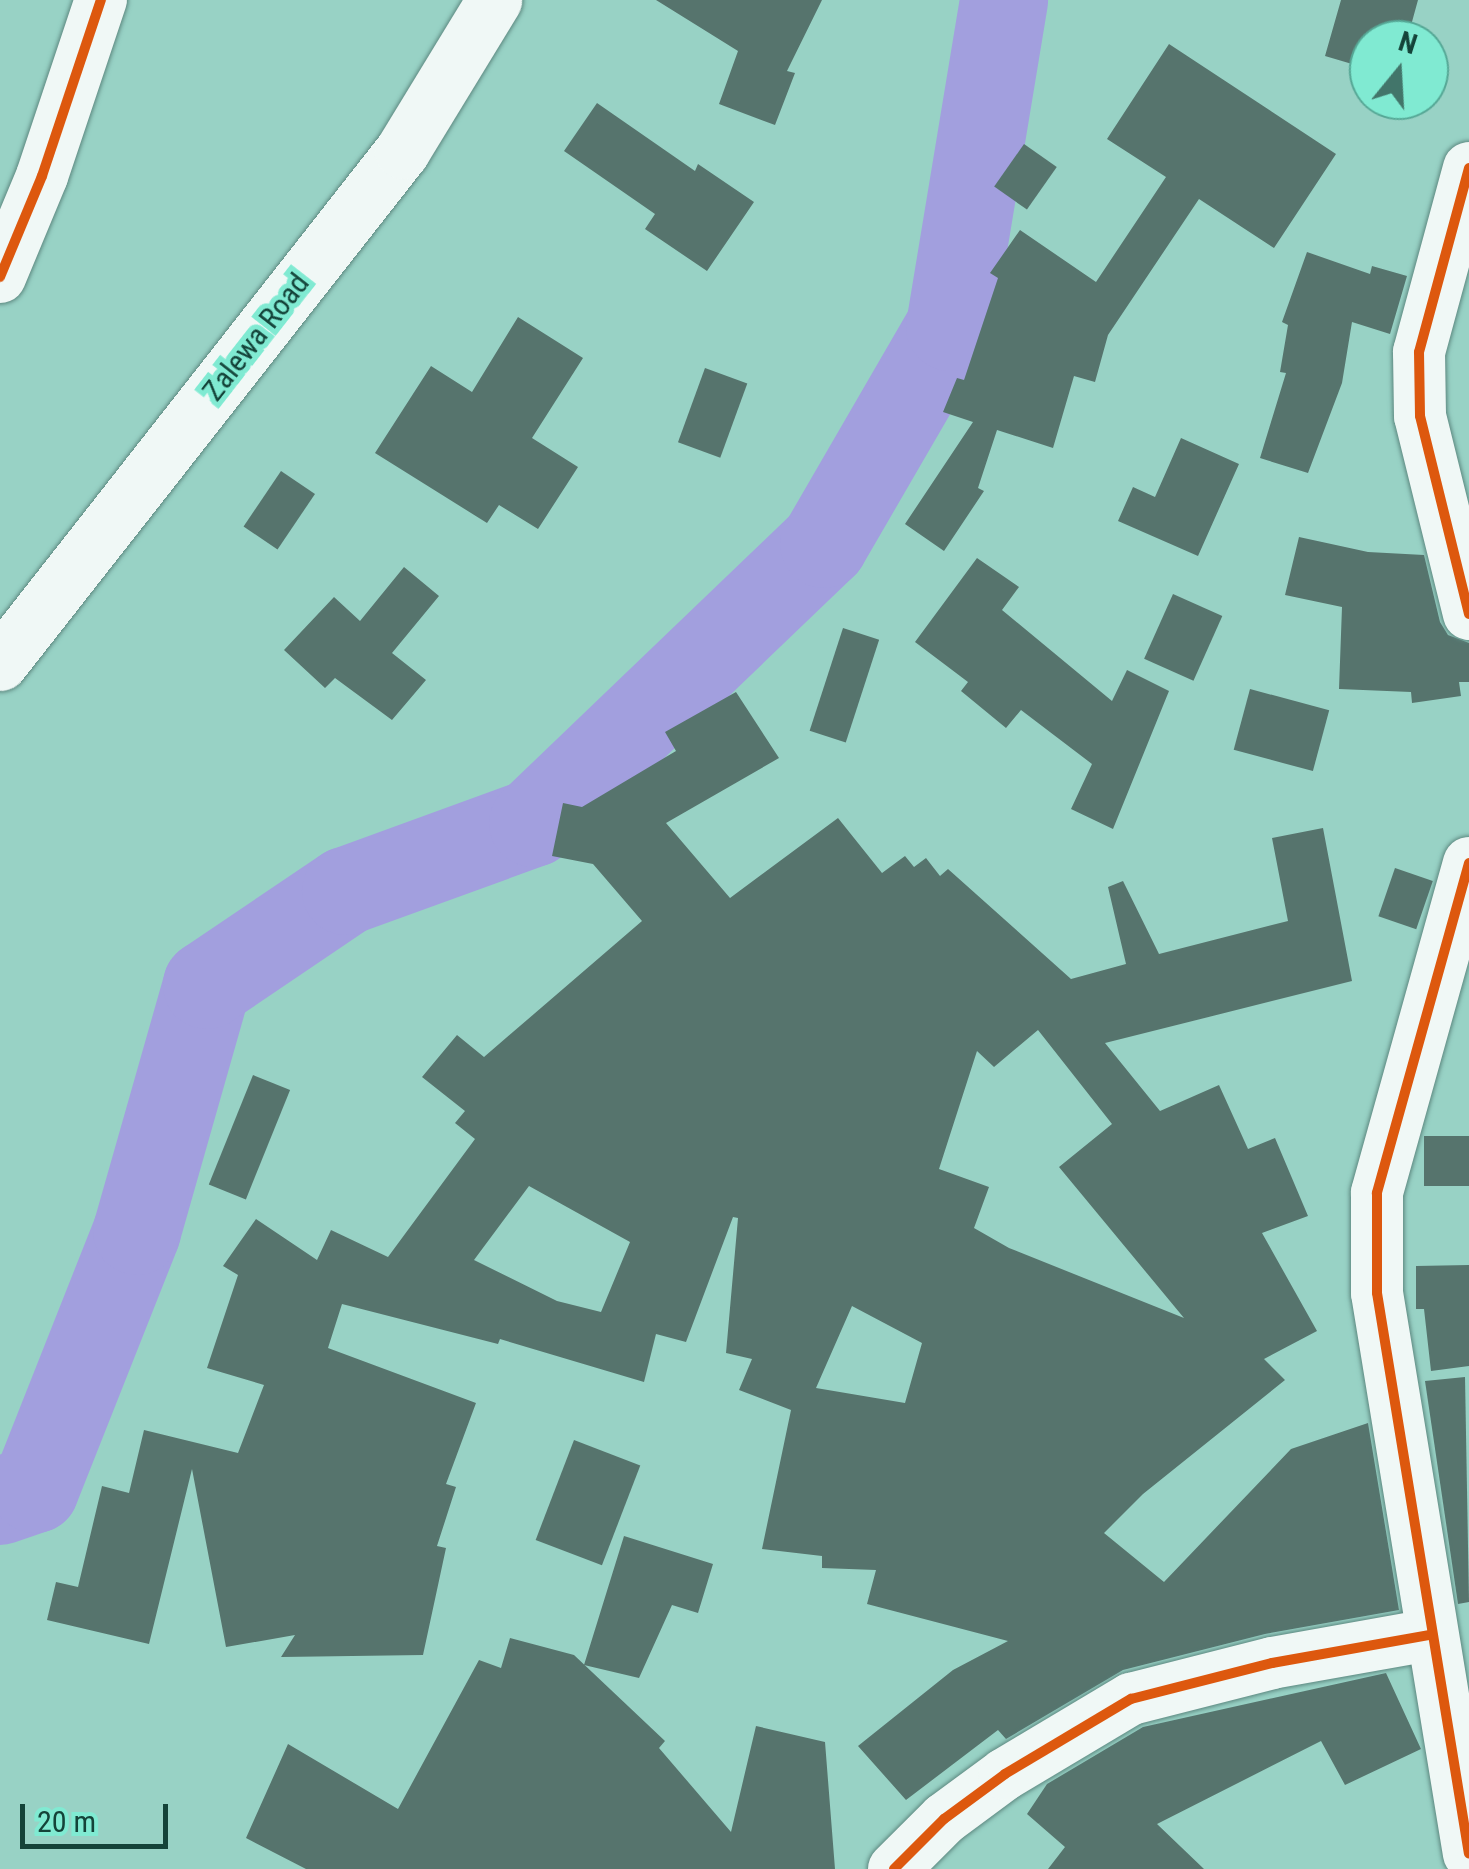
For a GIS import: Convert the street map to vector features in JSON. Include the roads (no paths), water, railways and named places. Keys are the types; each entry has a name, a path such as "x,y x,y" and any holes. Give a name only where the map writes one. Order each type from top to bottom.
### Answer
{"highway":[{"name":"Zalewa Road","path":"0,662 402,150 494,0"}],"street":[{"path":"0,277 42,176 101,0"},
{"path":"1469,168 1419,352 1420,416 1469,614"},
{"path":"1469,863 1376,1193 1377,1293 1429,1636 1469,1854"},
{"path":"894,1869 944,1819 1005,1774 1131,1698 1272,1663 1429,1636"}],"waterway":[{"path":"0,1501 35,1489 137,1231 207,985 346,891 533,823 824,544 950,327 1004,0"}]}
